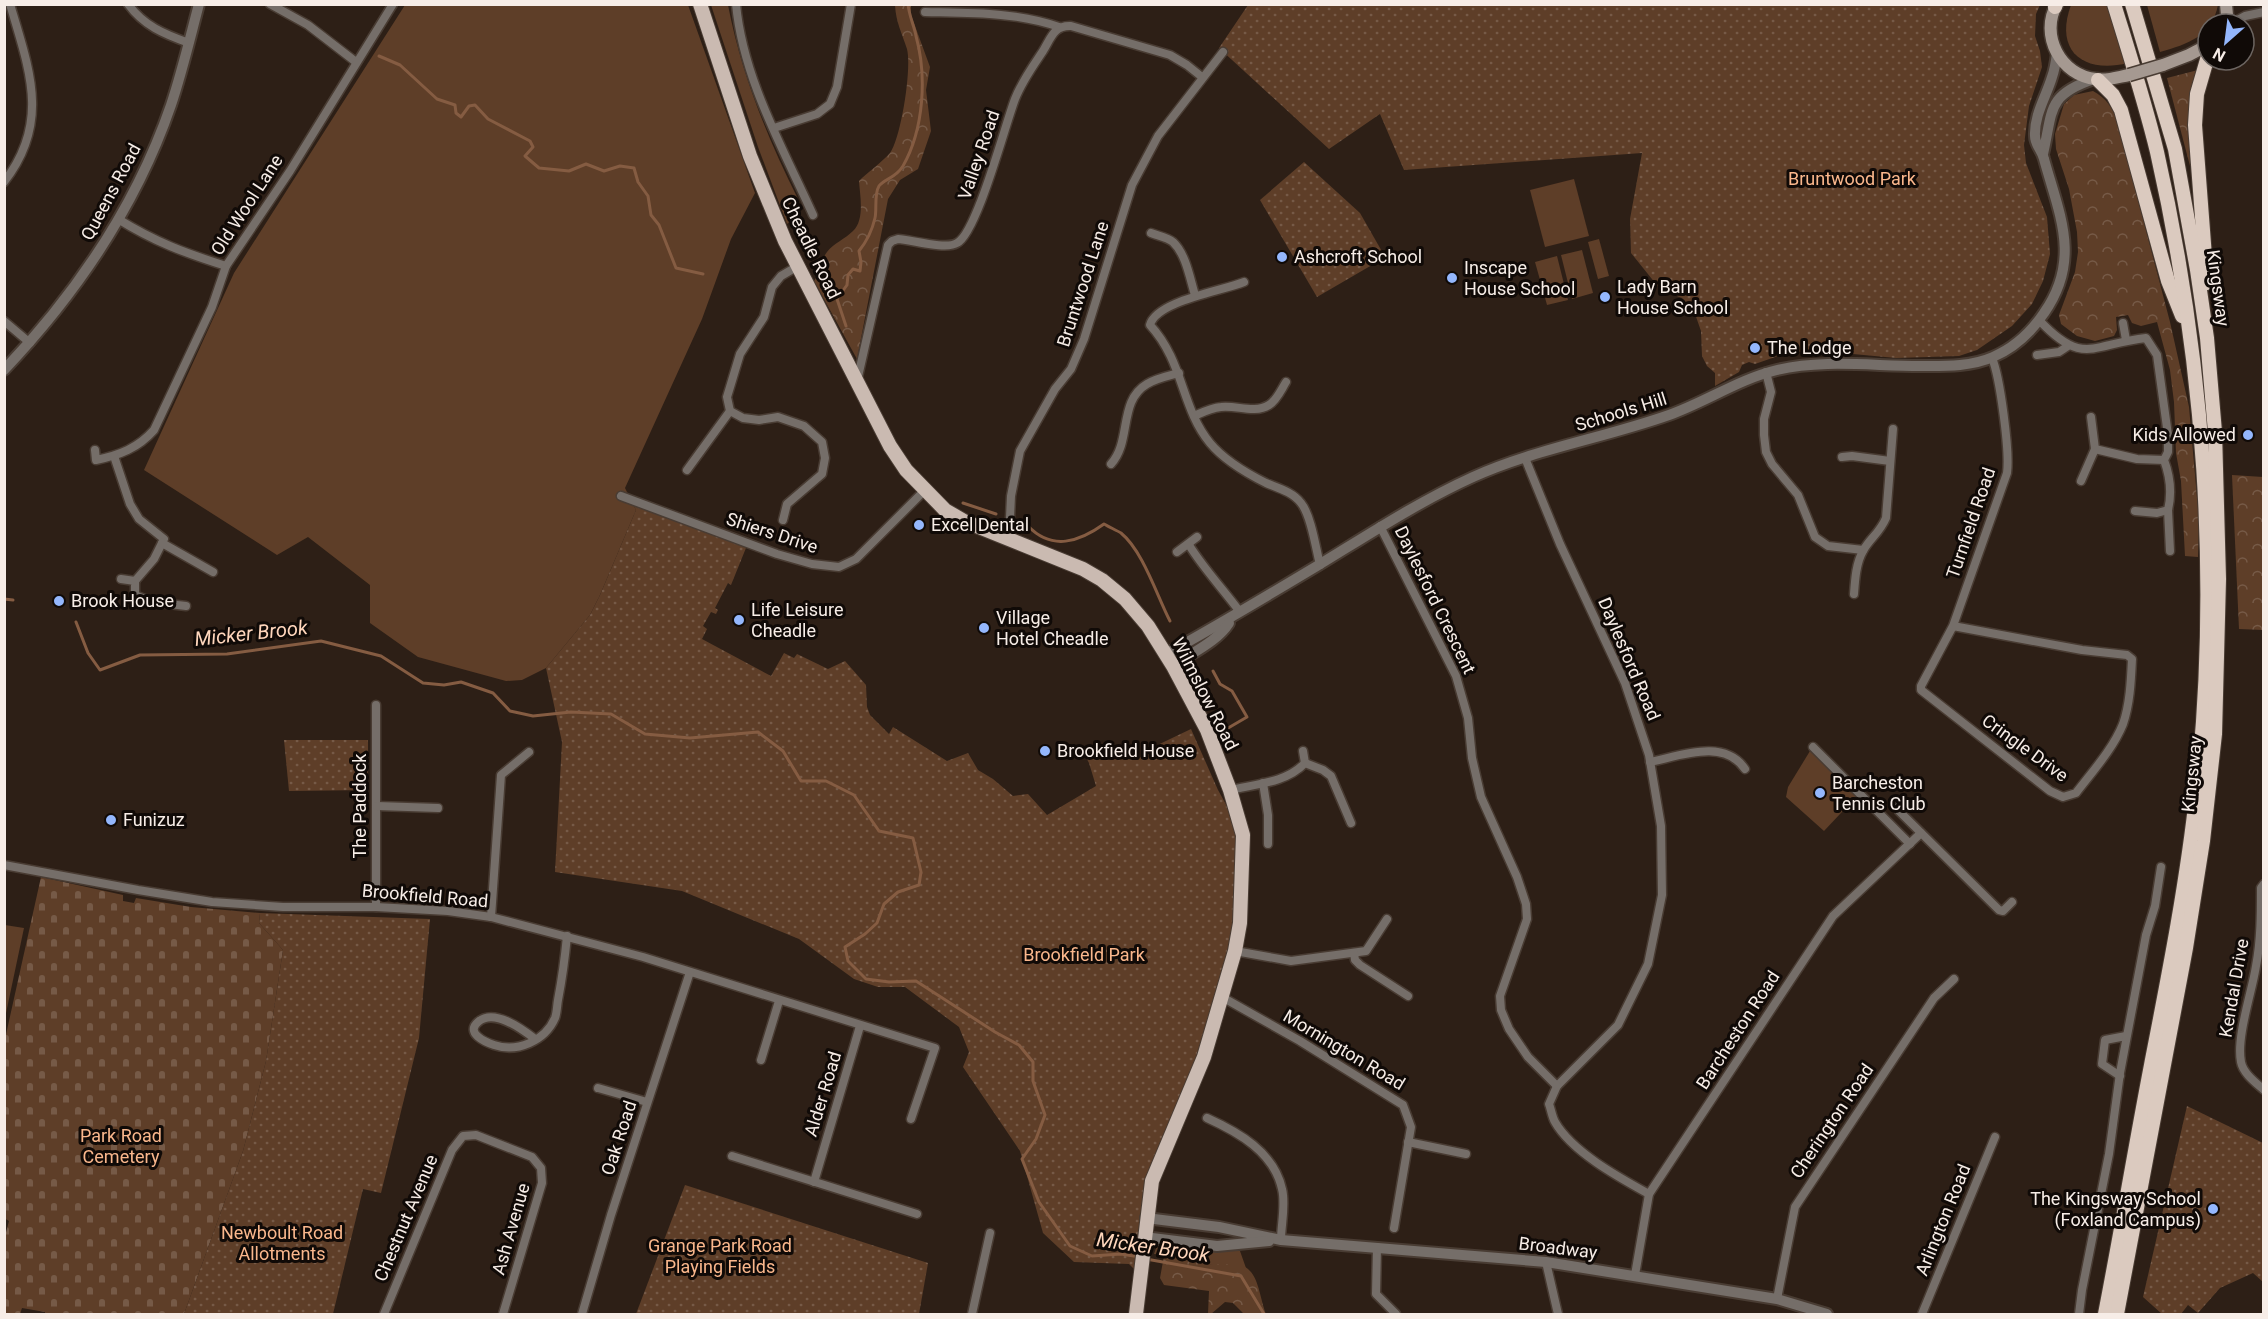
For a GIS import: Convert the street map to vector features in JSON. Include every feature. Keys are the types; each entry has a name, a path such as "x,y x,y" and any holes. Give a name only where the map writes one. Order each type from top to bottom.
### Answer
{"highway":[{"name":"Kingsway","path":"2105,1314 2174,944 2191,838 2205,681 2207,578 2201,432 2191,337 2174,231 2156,149 2114,4"},
{"name":"Kingsway","path":"2117,1314 2192,917 2203,841 2215,734 2219,579 2215,432 2206,338 2191,230 2175,149 2132,4"},
{"path":"2203,72 2197,94 2195,115 2207,274 2206,338"},
{"path":"2096,80 2114,95 2121,110 2168,281 2191,337"}],"main road":[{"name":"Cheadle Road","path":"700,4 750,156 798,266 890,446 906,470 925,490"},
{"path":"2056,5 2050,27 2052,40 2057,53 2070,68 2082,76 2096,80 2129,75 2163,65 2196,51"},
{"name":"Wilmslow Road","path":"925,490 945,510 1102,579 1125,599 1148,626 1209,721 1243,835 1240,923 1235,951 1204,1057 1152,1181 1136,1314"}],"street":[{"path":"4,182 15,168 26,145 32,116 33,90 10,4"},
{"path":"128,4 146,24 161,33 189,43"},
{"name":"Queens Road","path":"4,370 30,343 78,283 118,219 139,180 170,107 199,4"},
{"path":"270,4 308,25 356,63"},
{"name":"Old Wool Lane","path":"114,456 142,444 154,430 212,307 226,266 290,171 393,4"},
{"path":"736,4 738,24 756,85 813,215"},
{"path":"774,128 818,114 830,104 837,87 851,4"},
{"path":"926,12 1010,16 1041,21 1059,27 1071,26 1152,49 1180,60 1202,77"},
{"name":"Valley Road","path":"857,381 888,245 898,239 951,246 961,241 966,235 978,209 1021,87 1059,27"},
{"name":"Bruntwood Lane","path":"1009,539 1011,496 1020,451 1055,389 1071,369 1084,339 1129,194 1142,164 1158,136 1223,52"},
{"name":"Schools Hill","path":"1170,660 1225,629 1236,615 1380,526 1471,478 1525,458 1667,416 1766,372 1820,363 1962,365 1992,358 2016,343 2039,320 2054,296 2061,276 2065,241 2062,217 2043,154 2035,141 2039,108 2053,76 2057,53"},
{"name":"Schools Hill","path":"2043,154 2048,119 2057,101 2070,89 2096,80"},
{"path":"118,219 151,239 184,253 226,266"},
{"path":"1151,233 1172,242 1177,247 1195,296"},
{"path":"687,470 730,411 727,397 740,354 764,317 772,287 780,276 798,266"},
{"path":"1244,282 1224,290 1195,296 1160,311 1152,318 1150,325 1171,353 1194,416 1210,444 1250,475 1293,495 1303,505 1320,565"},
{"path":"2039,320 2068,346 2091,349 2126,340 2145,338 2157,355 2168,435 2168,452 2164,460 2169,473 2170,551"},
{"path":"4,321 30,343"},
{"path":"2123,323 2126,340"},
{"path":"2037,356 2059,352 2068,346"},
{"name":"Turnfield Road","path":"1921,690 1953,626 2008,465 1997,369 1992,358"},
{"path":"1766,372 1771,392 1764,419 1764,435 1766,452 1772,464 1798,495 1815,537 1828,546 1863,550"},
{"path":"1111,464 1119,453 1126,415 1139,390 1154,381 1179,373"},
{"path":"1194,416 1223,406 1246,409 1267,406 1275,400 1286,382"},
{"path":"730,411 743,418 759,420 778,417 804,426 822,442 825,458 822,474 787,504 783,520"},
{"path":"2081,481 2095,449 2091,417"},
{"path":"1854,594 1863,550 1880,531 1886,518 1893,429"},
{"path":"2095,449 2137,459 2164,460"},
{"path":"95,450 96,460 114,456 130,504 139,519 164,539 154,559 135,581 135,595 152,602 186,606"},
{"path":"1842,457 1852,456 1890,461"},
{"name":"Daylesford Road","path":"1525,458 1560,544 1625,683 1650,762 1661,826 1662,895 1648,964 1618,1025 1557,1086"},
{"name":"Shiers Drive","path":"621,496 777,554 812,564 839,567 856,559 925,490"},
{"path":"2135,511 2157,513 2168,510"},
{"name":"Daylesford Crescent","path":"1380,526 1456,676 1468,718 1472,758 1481,797 1517,877 1526,904 1527,919 1500,996 1502,1010 1509,1029 1528,1057 1557,1086"},
{"path":"1177,552 1197,537"},
{"path":"162,543 213,572"},
{"path":"1189,545 1204,569 1218,582 1236,615"},
{"path":"121,579 135,581"},
{"name":"Cringle Drive","path":"1921,690 2050,791 2063,797 2076,794 2119,732 2127,711 2132,668 2132,659 2127,655 2082,650 1953,626"},
{"name":"The Paddock","path":"376,705 376,908"},
{"path":"1813,747 1910,844"},
{"path":"1303,751 1305,763"},
{"path":"491,917 501,775 529,752"},
{"path":"1650,762 1697,753 1722,752 1741,762 1745,769"},
{"path":"1230,790 1291,775 1305,763"},
{"path":"1305,763 1331,776 1350,823"},
{"path":"1263,783 1268,815 1268,844"},
{"path":"1904,801 1898,807 1899,811 1999,910 2003,911 2012,902"},
{"path":"377,806 438,808"},
{"name":"Barcheston Road","path":"1635,1275 1649,1194 1833,916 1921,833"},
{"name":"Brookfield Road","path":"4,865 212,902 283,907 448,911 491,917 567,936 935,1048 911,1119"},
{"path":"2079,1314 2109,1154 2126,1036 2148,923 2155,906 2160,867"},
{"name":"Kendal Drive","path":"2264,884 2261,888 2260,935 2256,967 2241,1043 2241,1063 2250,1078 2264,1090"},
{"path":"1235,951 1291,961 1366,951 1387,920"},
{"path":"535,1039 500,1019 480,1019 474,1025 473,1032 477,1037 502,1048 519,1048 544,1034 555,1018 567,936"},
{"path":"1354,953 1360,966 1408,996"},
{"name":"Oak Road","path":"582,1314 647,1102 690,972"},
{"name":"Cherington Road","path":"1778,1299 1795,1206 1935,998 1954,979"},
{"name":"Mornington Road","path":"1222,997 1300,1041 1402,1106 1411,1127 1394,1228"},
{"path":"761,1060 779,1001"},
{"name":"Alder Road","path":"814,1182 860,1026"},
{"path":"2120,1076 2102,1064 2105,1040 2126,1036"},
{"path":"1557,1086 1549,1104 1554,1122 1574,1144 1608,1171 1649,1194"},
{"path":"598,1088 647,1102"},
{"path":"1207,1118 1229,1128 1258,1148 1274,1169 1283,1190 1281,1240"},
{"name":"Ash Avenue","path":"463,1136 476,1135 532,1157 541,1168 542,1184 502,1314"},
{"name":"Chestnut Avenue","path":"384,1314 452,1150 463,1136"},
{"name":"Arlington Road","path":"1922,1314 1995,1137"},
{"path":"1408,1142 1466,1154"},
{"path":"732,1156 917,1214"},
{"name":"Broadway","path":"1146,1218 1219,1227 1281,1240 1546,1262 1778,1299 1827,1314"},
{"path":"972,1314 990,1233"},
{"name":"Broadway","path":"1143,1242 1217,1246 1281,1240"},
{"path":"1377,1247 1376,1294 1396,1314"},
{"path":"1546,1262 1558,1314"}],"green space":[{"path":"2147,4 2218,5 2216,12 2196,12 2196,38 2180,46 2160,52"},
{"path":"405,5 688,5 755,193 731,239 702,319 625,488 636,510 600,595 590,615 546,668 522,680 506,681 418,657 370,623 370,585 308,537 277,555 144,470 234,273"},
{"path":"711,5 728,5 740,55 756,104 798,199 796,204 800,212 787,224 758,147"},
{"path":"895,5 911,5 911,15 930,67 926,90 931,131 918,169 900,180 888,199 857,359 814,281 827,252 857,226 861,207 859,181 890,153 898,133 907,86 908,58"},
{"name":"Bruntwood Park","path":"1248,5 2040,5 2036,14 2035,36 2042,67 2029,106 2024,145 2026,163 2047,217 2050,254 2043,281 2032,304 2012,326 1977,350 1959,356 1896,358 1810,350 1778,356 1755,364 1749,362 1742,365 1739,372 1715,386 1715,373 1707,366 1702,356 1701,331 1694,311 1682,298 1660,289 1631,253 1630,219 1642,153 1404,170 1380,114 1329,149 1219,48"},
{"path":"2071,5 2108,5 2128,63 2112,66 2098,65 2086,62 2076,55 2066,35"},
{"path":"2196,71 2198,72 2194,166 2190,166 2167,78"},
{"path":"2093,91 2108,103 2117,120 2170,322 2189,407 2199,520 2198,557 2185,556 2174,402 2170,370 2157,322 2141,326 2132,323 2128,315 2116,317 2117,330 2114,336 2095,341 2077,336 2061,324 2059,315 2075,272 2078,252 2077,232 2069,189 2056,149 2055,134 2064,104 2074,95"},
{"path":"1304,162 1360,213 1384,255 1384,258 1317,297 1260,200"},
{"path":"1574,179 1589,236 1545,247 1530,190"},
{"path":"1599,239 1609,276 1598,279 1588,242"},
{"path":"1582,250 1593,293 1572,299 1561,255"},
{"path":"1557,256 1568,300 1547,305 1535,262"},
{"path":"2232,475 2263,477 2263,630 2239,629"},
{"name":"Brookfield Park","path":"630,499 748,543 731,585 728,583 715,608 718,610 716,614 711,612 703,626 707,629 702,639 771,676 784,653 794,658 797,654 828,669 845,661 866,685 867,707 870,715 889,734 893,727 947,761 968,753 978,770 1013,796 1028,794 1047,815 1096,786 1089,763 1080,746 1093,752 1138,760 1147,750 1191,729 1218,790 1243,835 1235,951 1204,1057 1152,1181 1140,1275 1129,1264 1074,1262 1043,1233 1020,1151 963,1067 969,1052 959,1027 905,987 878,987 854,979 799,939 682,891 555,872 562,742 546,668 590,615 600,595 636,510"},
{"path":"284,740 368,740 368,790 289,791"},
{"name":"Barcheston Tennis Club","path":"1810,751 1856,797 1824,831 1786,797 1788,787"},
{"name":"Park Road Cemetery","path":"41,877 123,895 123,901 134,903 136,898 191,907 260,913 259,923 283,950 266,1061 243,1151 184,1314 45,1314 45,1312 22,1308 20,1314 5,1314 4,1240 9,1221 4,1218 5,1039"},
{"name":"Newboult Road Allotments","path":"260,913 430,919 419,1038 381,1193 363,1189 333,1314 184,1314 243,1151 266,1061 283,950 259,923"},
{"path":"4,925 24,928 5,1018"},
{"name":"The Kingsway School (Foxland Campus)","path":"2187,1106 2263,1143 2263,1282 2253,1273 2220,1288 2198,1313 2188,1305 2181,1314 2162,1314 2143,1297"},
{"name":"Grange Park Road Playing Fields","path":"685,1185 928,1263 919,1314 636,1314"},
{"path":"1162,1246 1240,1251 1246,1268 1202,1264 1182,1257 1154,1254 1156,1248"},
{"path":"1173,1255 1204,1264 1235,1264 1246,1268 1256,1280 1266,1314 1244,1314 1233,1303 1225,1302 1208,1314 1209,1291 1164,1285 1160,1278 1164,1256"}],"waterway":[{"path":"846,326 837,299 847,285 848,275 853,269 860,271 859,251 874,223 877,189 903,166 919,119 922,102 922,68 908,4"},
{"path":"379,56 400,65 437,99 455,105 456,113 461,117 469,106 475,105 488,119 530,141 533,147 525,156 539,168 569,171 586,164 604,171 620,166 634,168 638,182 648,196 651,215 659,225 676,268 703,274"},
{"path":"963,503 996,514"},
{"path":"1028,526 1046,539 1056,541 1075,539 1104,524 1121,533 1143,562 1170,621"},
{"name":"Micker Brook","path":"4,599 13,600"},
{"name":"Micker Brook","path":"76,622 88,653 100,670 140,655 227,654 321,641 381,656 423,683 444,685 461,682 493,693 510,711 533,716 571,712 611,714 645,734 690,738 758,732 783,751 801,781 826,781 854,795 879,831 913,838 921,872 919,885 898,892 884,904 877,923 845,947 848,961 866,979 889,982 916,981 1019,1045 1033,1062 1033,1081 1045,1115 1036,1139 1022,1159 1039,1202 1070,1246 1092,1256 1121,1254 1140,1257"},
{"path":"1213,671 1220,684 1232,691 1247,717 1223,731"},
{"name":"Micker Brook","path":"1146,1259 1241,1276 1264,1314"}],"place":[{"name":"Ashcroft School","path":"1282,257"},
{"name":"Inscape House School","path":"1452,278"},
{"name":"Lady Barn House School","path":"1605,297"},
{"name":"The Lodge","path":"1755,348"},
{"name":"Kids Allowed","path":"2248,435"},
{"name":"Excel Dental","path":"919,525"},
{"name":"Brook House","path":"59,601"},
{"name":"Life Leisure Cheadle","path":"739,620"},
{"name":"Village Hotel Cheadle","path":"984,628"},
{"name":"Brookfield House","path":"1045,751"},
{"name":"Barcheston Tennis Club","path":"1820,793"},
{"name":"Funizuz","path":"111,820"},
{"name":"The Kingsway School (Foxland Campus)","path":"2213,1209"}]}
